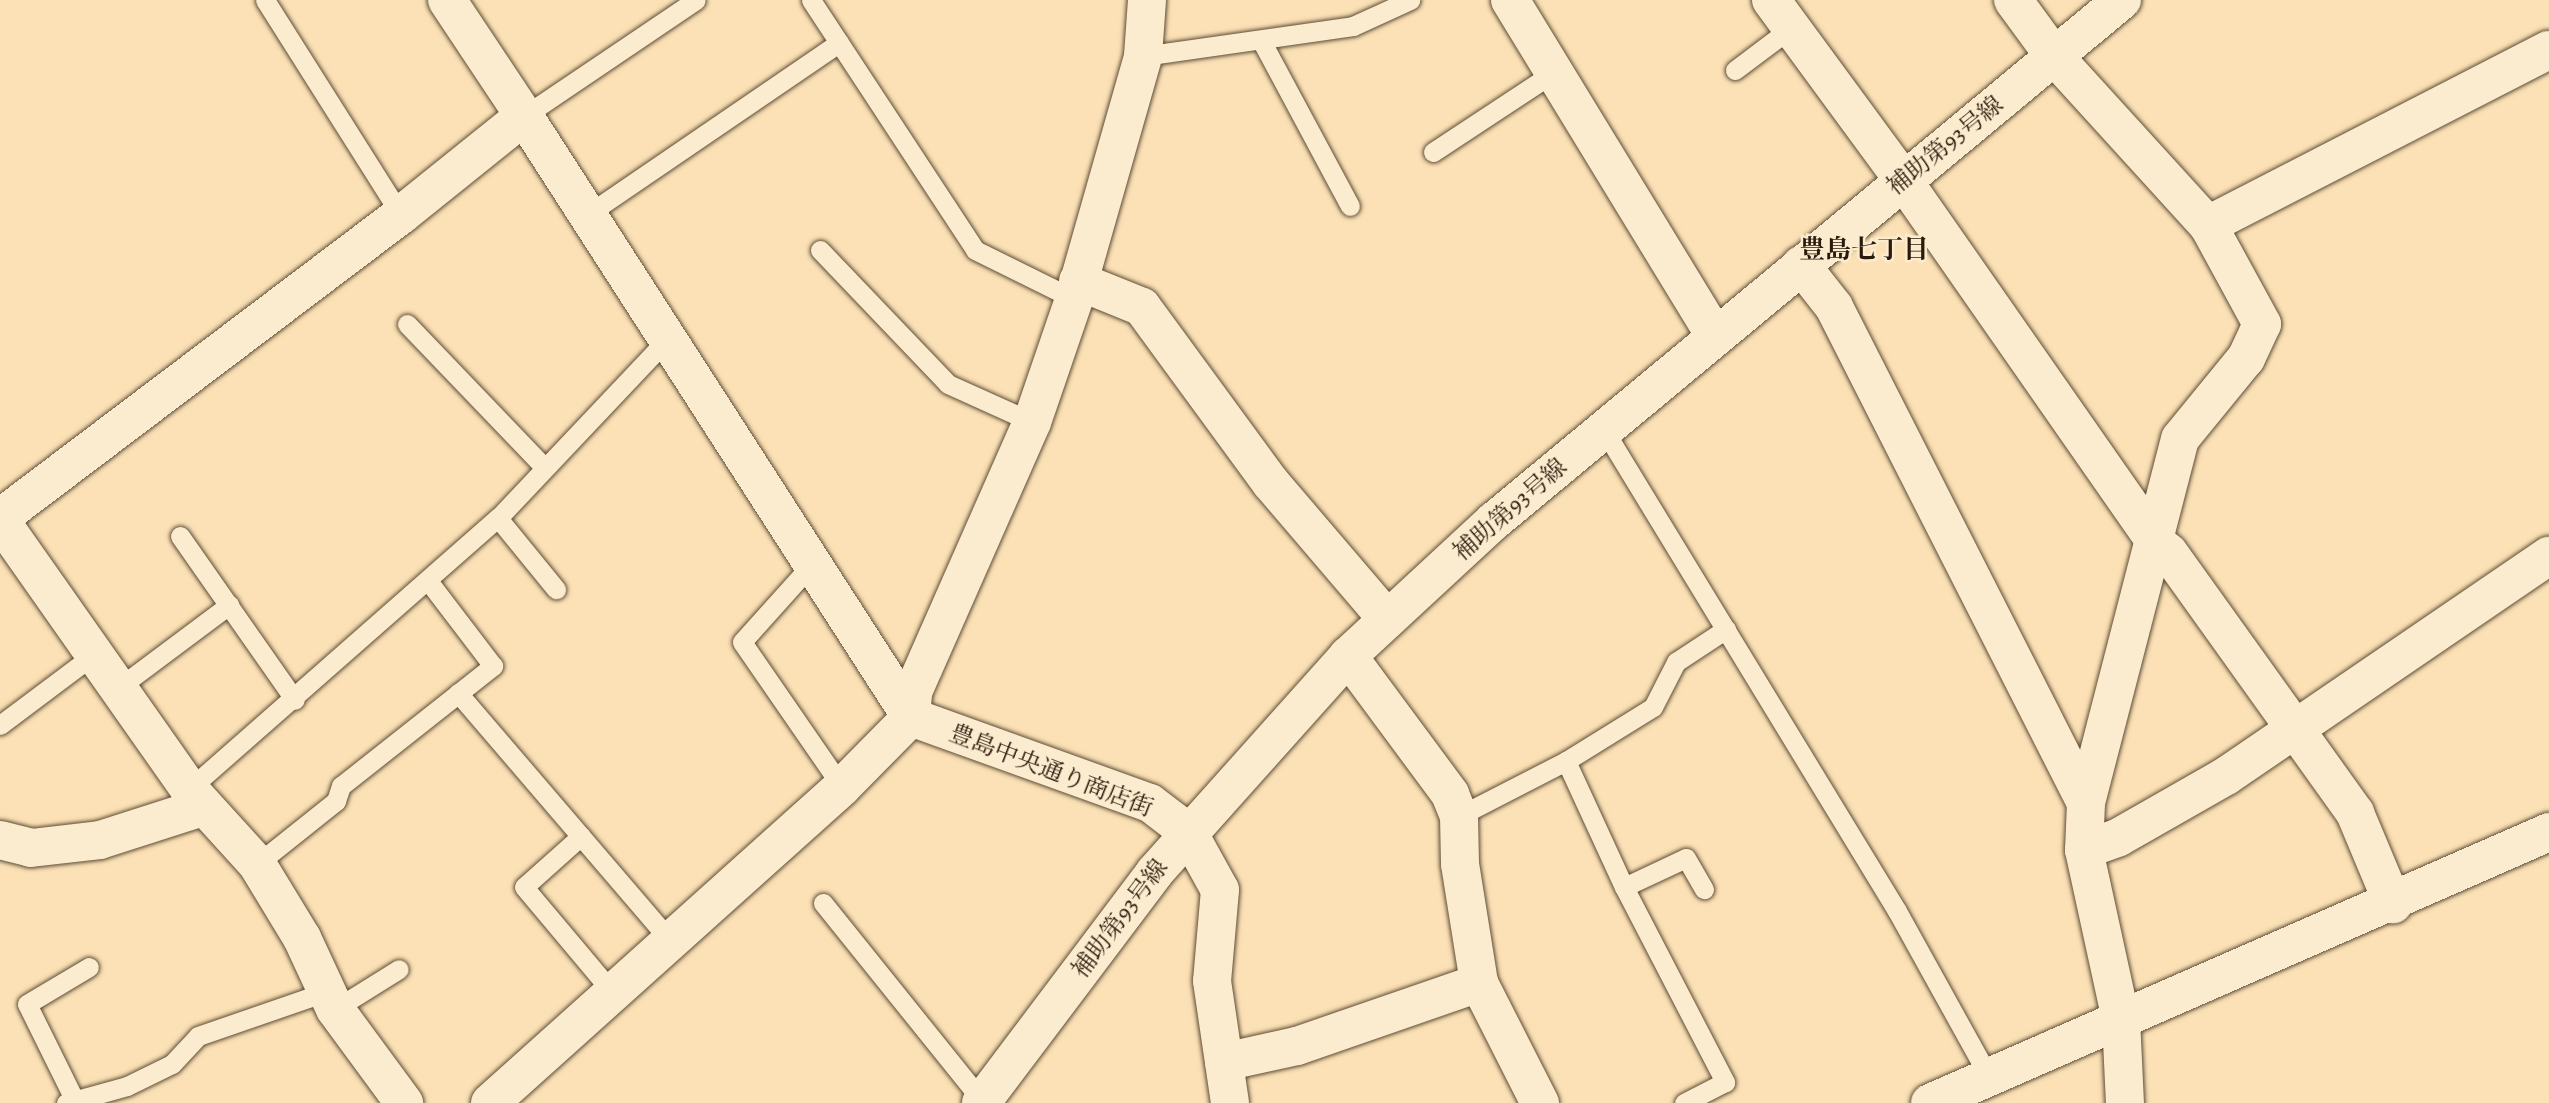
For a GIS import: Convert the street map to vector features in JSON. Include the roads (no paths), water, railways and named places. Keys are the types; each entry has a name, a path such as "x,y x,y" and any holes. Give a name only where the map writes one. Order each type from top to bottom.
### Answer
{"street":[{"path":"447,0 669,337 811,565 911,717"},
{"path":"490,1103 669,939 842,787 911,717 913,692 1032,422 1076,290 1143,56 1147,0"},
{"path":"1510,0 1716,337"},
{"path":"2013,0 2054,56 2208,225 2262,324 2246,358 2180,439 2086,803 2084,850 2121,1019 2125,1103"},
{"name":"補助第93号線","path":"982,1102 1188,832 1348,656 1604,430 2122,0"},
{"path":"1781,14 1903,180 2155,541 2169,553 2355,813 2393,904"},
{"path":"2208,225 2549,50"},
{"path":"404,1103 330,1000 302,938 257,864 196,798 92,656 0,519 401,215 524,116"},
{"path":"1801,265 1834,307 2086,803"},
{"path":"1076,290 1142,307 1270,484 1387,619"},
{"path":"2084,850 2119,837 2296,731 2549,556"},
{"path":"1348,656 1450,794 1459,816 1460,864 1479,983 1539,1103"},
{"name":"豊島中央通り商店街","path":"911,717 1150,803 1188,832"},
{"path":"0,840 31,848 100,840 196,798"},
{"path":"1188,832 1220,890 1212,981 1230,1103"},
{"path":"1930,1103 1988,1075 2393,904 2549,832"},
{"path":"1224,1062 1297,1046 1479,983"}],"lane":[{"path":"265,0 401,215"},
{"path":"524,116 696,0"},
{"path":"811,0 975,250 1076,290"},
{"path":"1143,56 1262,42 1353,26 1410,0"},
{"path":"1735,70 1781,14"},
{"path":"1262,42 1350,206"},
{"path":"588,214 839,43"},
{"path":"1433,152 1553,73"},
{"path":"820,250 948,384 1032,422"},
{"path":"407,324 545,468"},
{"path":"196,798 295,700 498,518 669,337"},
{"path":"1604,430 1897,911 1988,1075"},
{"path":"498,518 556,589"},
{"path":"180,536 295,700"},
{"path":"811,565 742,642 842,787"},
{"path":"257,864 336,801 341,786 493,666 429,582"},
{"path":"118,688 229,605"},
{"path":"1459,816 1566,761 1653,707 1676,662 1726,629"},
{"path":"0,725 92,656"},
{"path":"458,693 669,939"},
{"path":"1566,761 1624,887 1725,1082 1684,1103"},
{"path":"582,836 524,887 612,992"},
{"path":"1624,887 1686,858 1704,889"},
{"path":"823,903 982,1102"},
{"path":"89,967 27,1004 71,1102 131,1095 172,1064 198,1036 330,1000 399,969"}],"district":[{"name":"豊島七丁目","path":"1864,250"}]}
